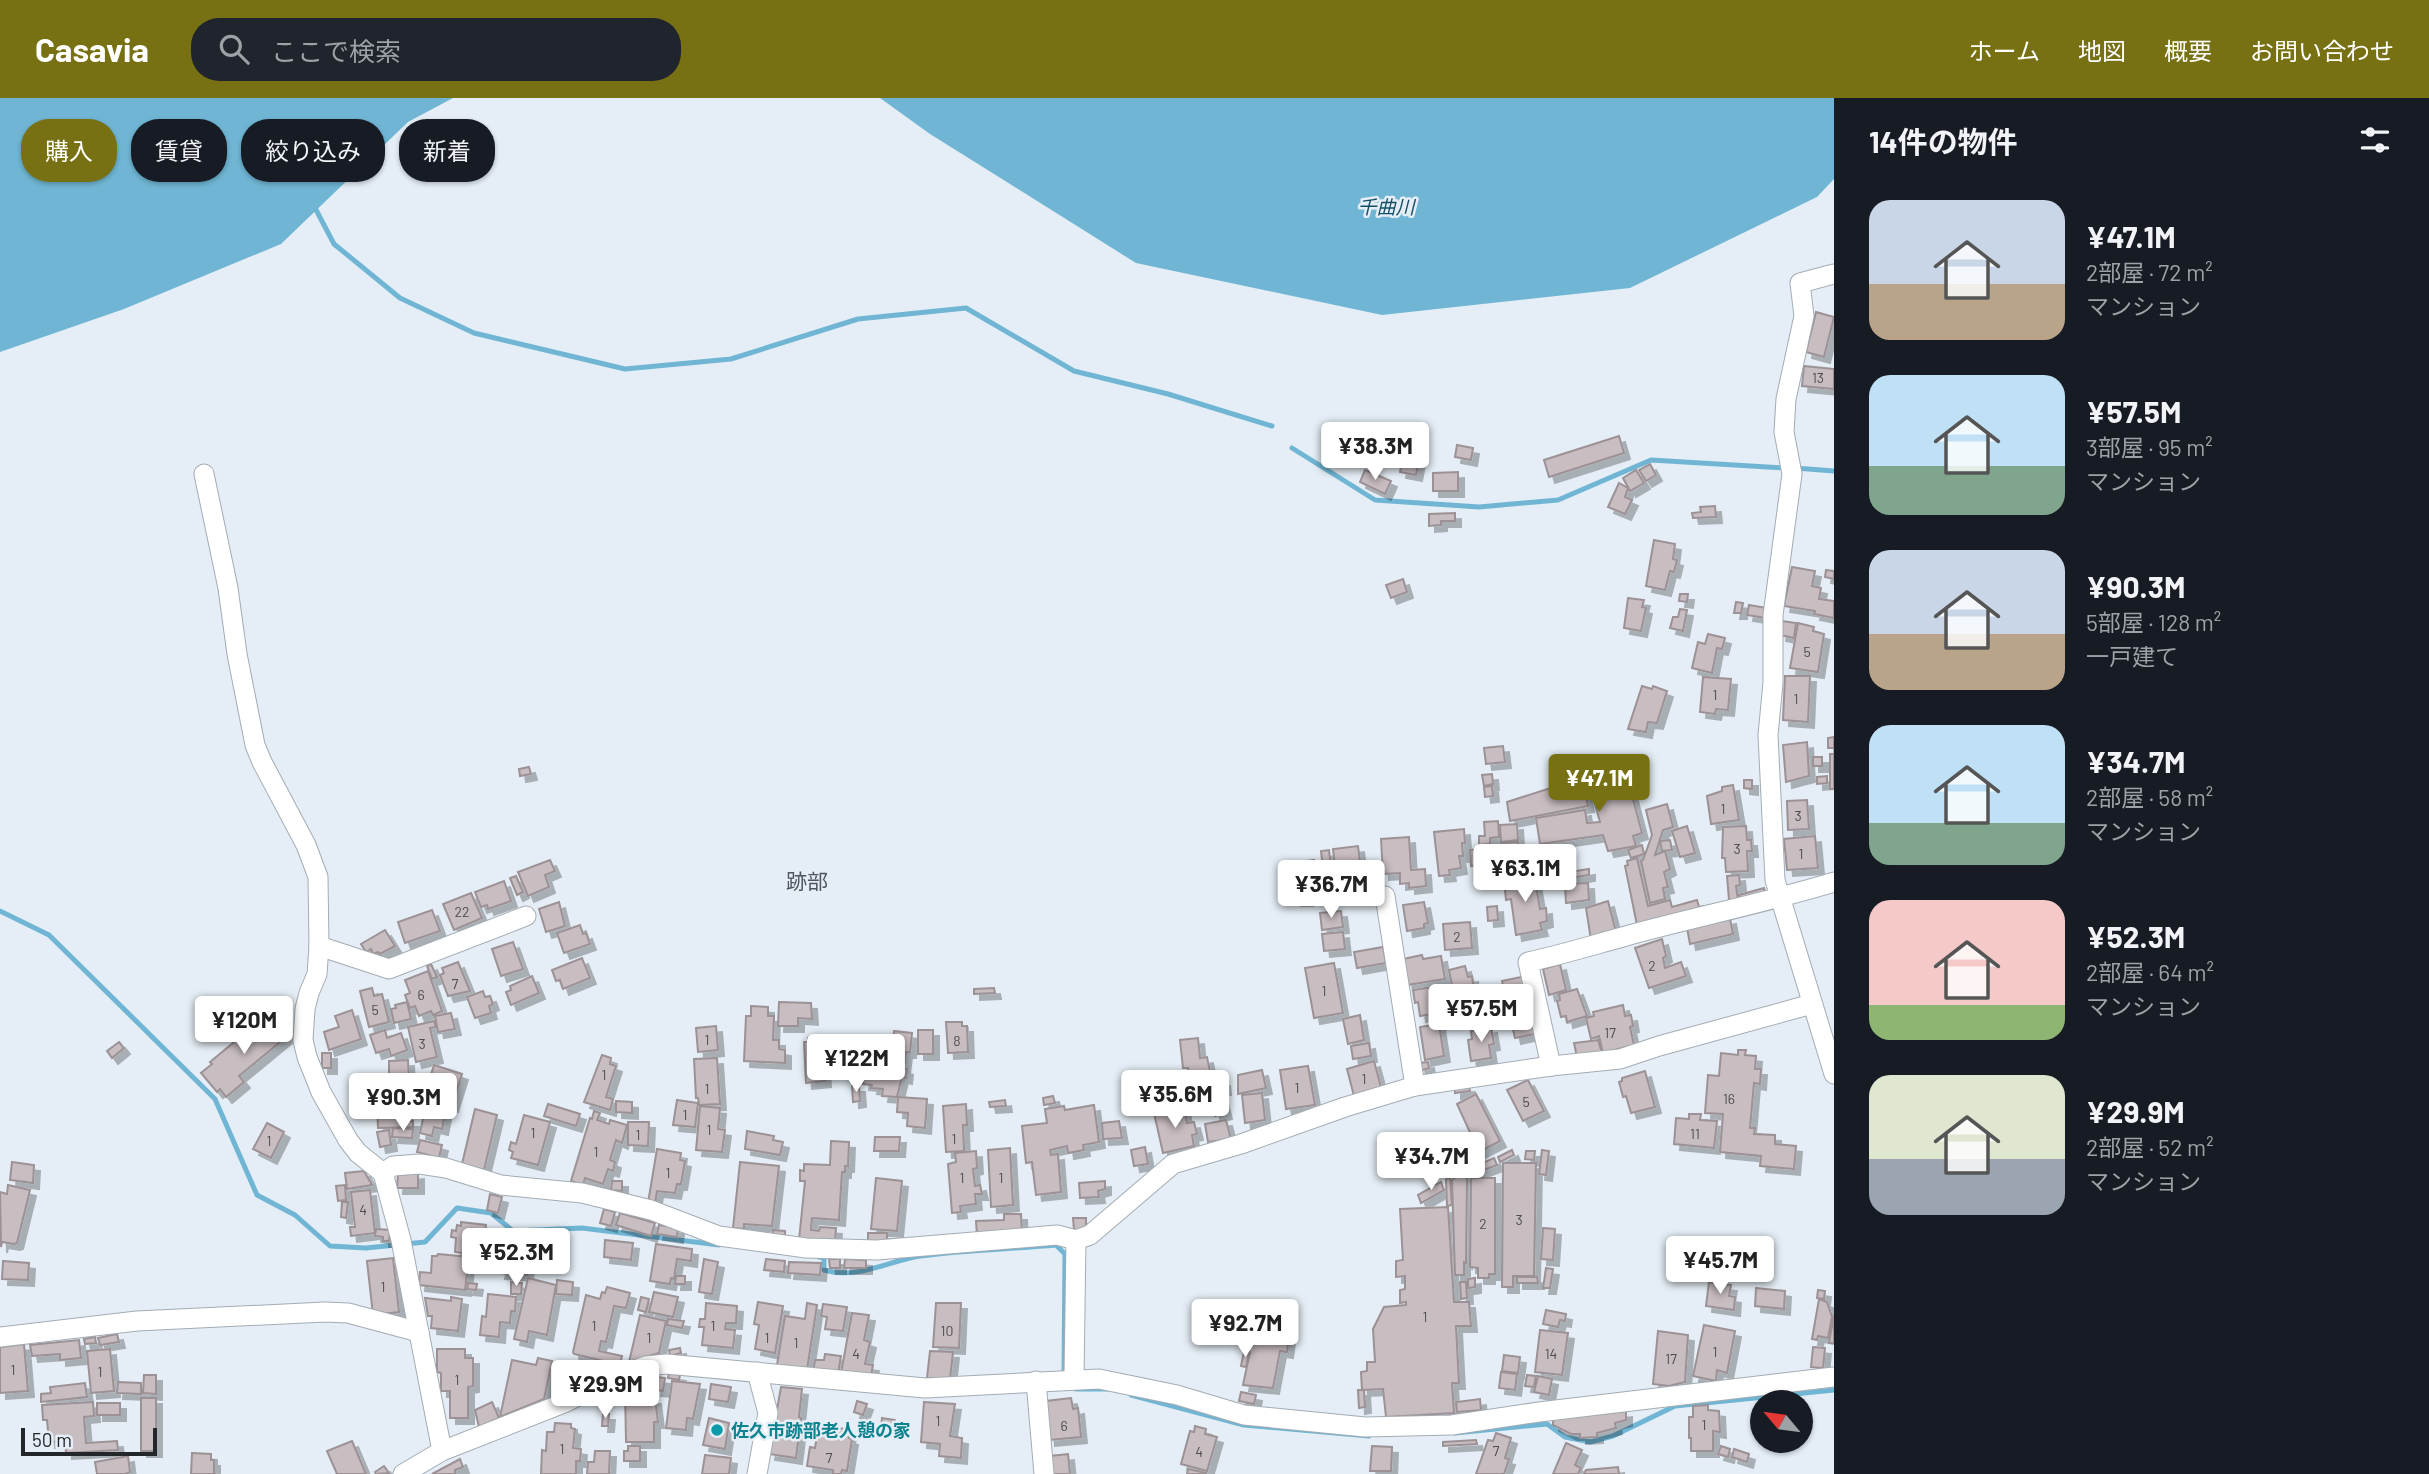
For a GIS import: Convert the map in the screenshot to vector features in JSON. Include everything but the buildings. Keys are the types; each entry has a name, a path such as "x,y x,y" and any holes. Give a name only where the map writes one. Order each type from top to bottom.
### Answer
{"street":[{"path":"1834,274 1800,283 1804,317 1786,399 1784,432 1790,465 1773,615 1773,683 1768,736 1775,880 1834,1074"},
{"path":"204,474 221,548 237,654 255,745 306,845 318,877 319,947 317,974 305,1009 303,1040 307,1057 321,1092 348,1140 368,1163 383,1173 402,1246 442,1451"},
{"path":"1551,1066 1528,962 1780,899 1834,882"},
{"path":"1385,896 1415,1086"},
{"path":"319,947 388,969 526,916"},
{"path":"383,1173 393,1166 420,1164 446,1168 501,1185 582,1193 651,1210 719,1236 806,1248 877,1250 1057,1235 1076,1240 1090,1235 1172,1164 1415,1086 1620,1059 1812,1004"},
{"path":"1044,1474 1076,1240"},
{"path":"0,1337 137,1321 325,1312 348,1313 419,1332"},
{"path":"402,1474 442,1451 646,1366 683,1364 925,1388 1099,1379 1177,1395 1244,1415 1365,1427 1452,1425 1834,1377"},
{"path":"757,1372 768,1413 757,1474"}],"water":[{"path":"0,98 453,98 414,119 399,119 399,131 385,144 385,119 241,119 241,182 346,182 281,244 124,309 0,352"},
{"name":"千曲川","path":"880,98 1834,98 1834,179 1817,197 1630,288 1382,315 1136,263 930,134"}],"waterway":[{"path":"313,204 334,244 400,298 474,333 625,369 731,359 858,319 966,308 1074,371 1168,394 1272,426"},
{"path":"1292,448 1375,500 1479,507 1558,500 1651,460 1785,468"},
{"path":"1795,468 1834,471"},
{"path":"0,911 49,935 215,1099 257,1195 295,1215 330,1246 366,1248 425,1242 457,1208 491,1213 513,1231 582,1228 719,1245"},
{"path":"819,1257 824,1258 824,1270 848,1273 920,1256 1056,1245 1065,1254 1064,1376"},
{"path":"1076,1389 1108,1389"},
{"path":"1455,1433 1547,1424 1565,1437 1590,1442 1613,1436 1675,1406 1834,1390"},
{"path":"1131,1395 1244,1425 1369,1436"}],"place":[{"name":"佐久市跡部老人憩の家","path":"717,1430"}],"district":[{"name":"跡部","path":"807,880"}]}
